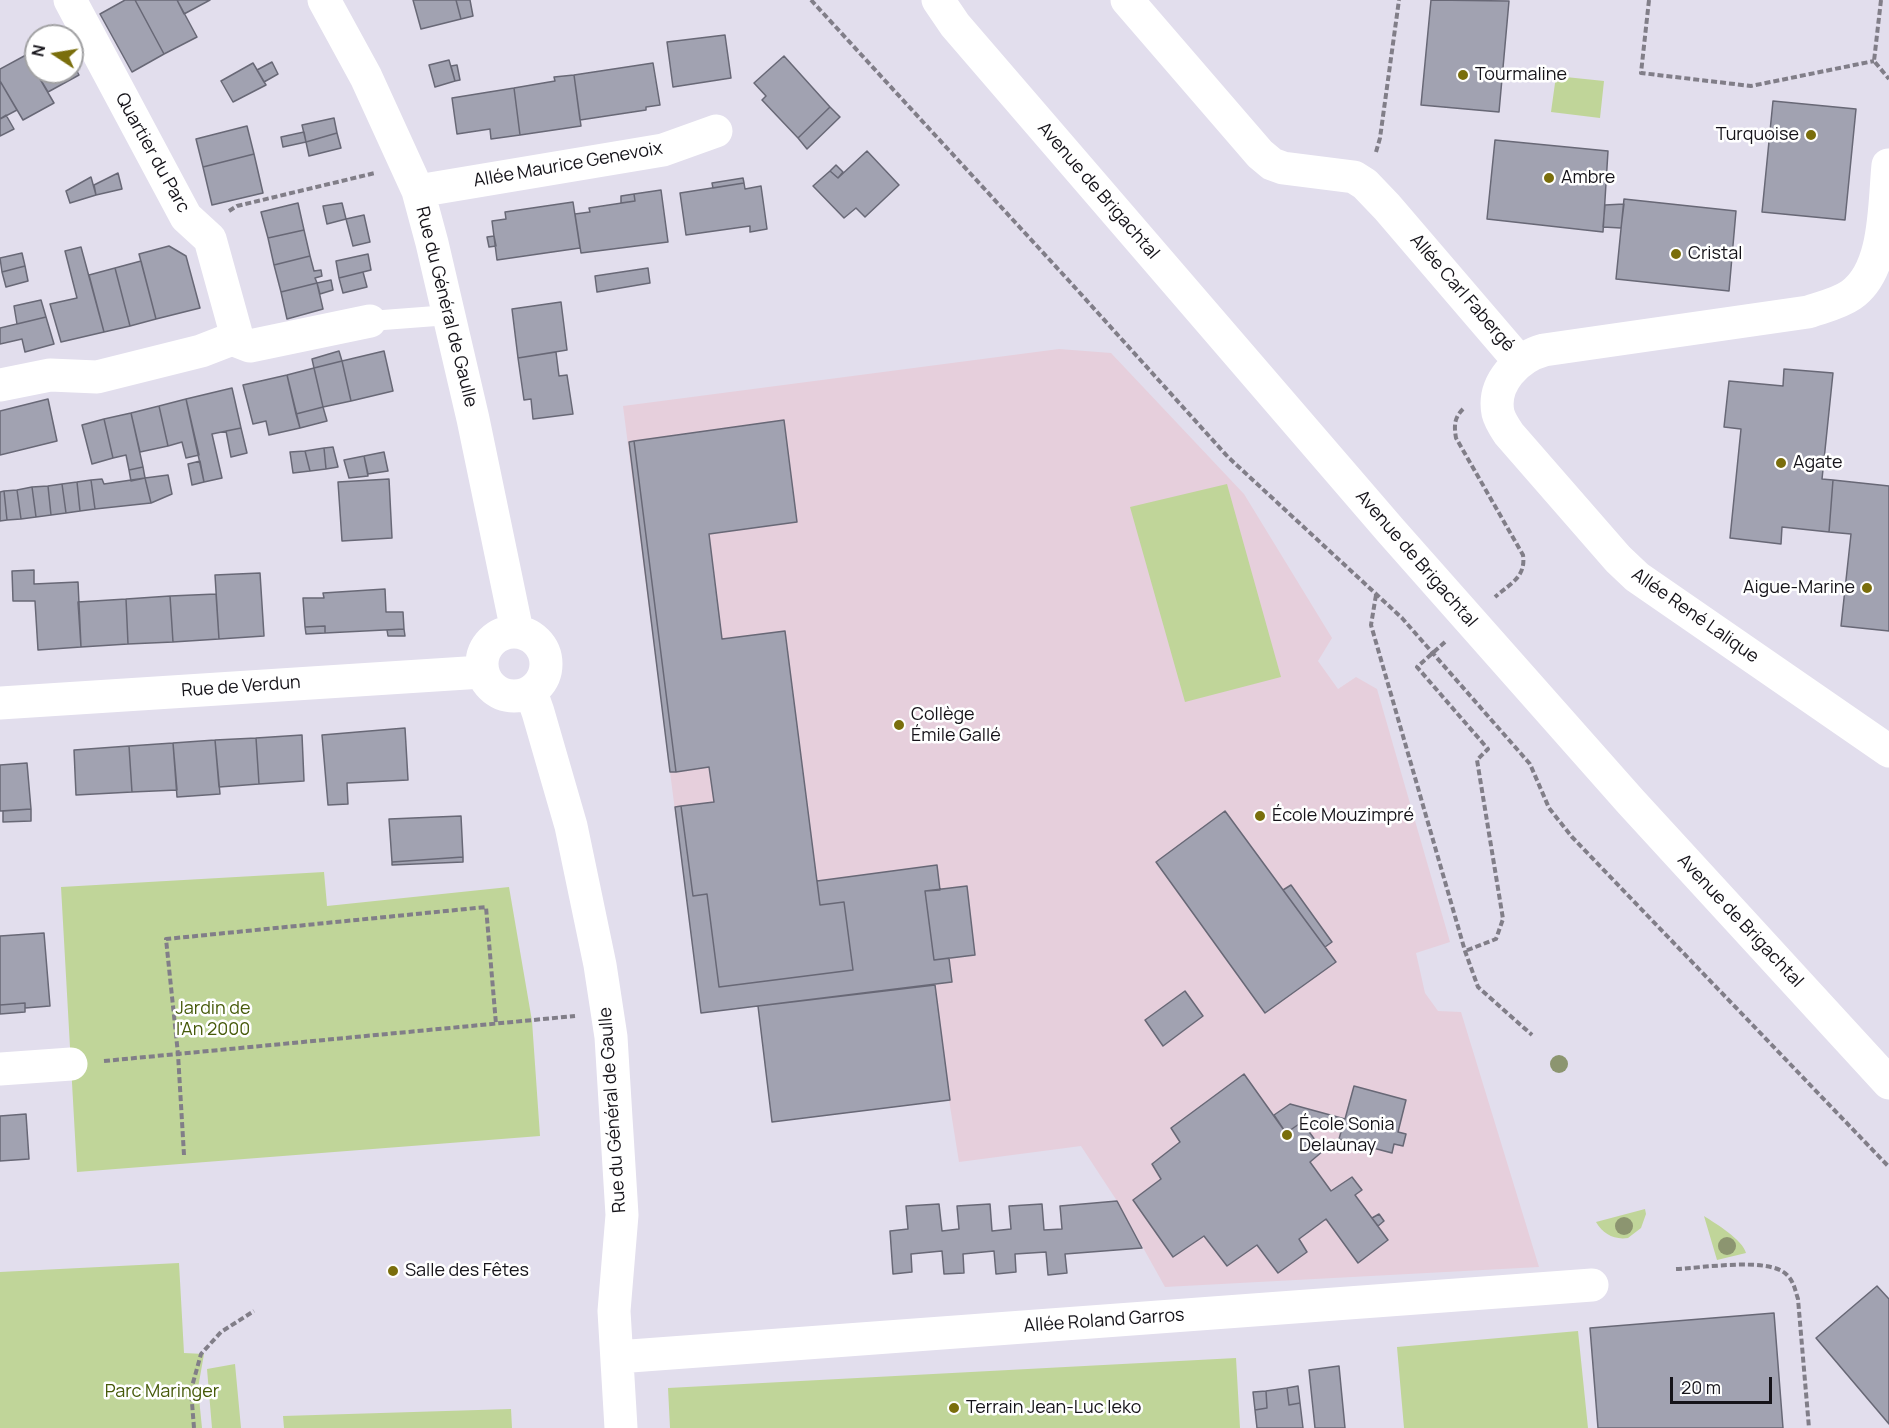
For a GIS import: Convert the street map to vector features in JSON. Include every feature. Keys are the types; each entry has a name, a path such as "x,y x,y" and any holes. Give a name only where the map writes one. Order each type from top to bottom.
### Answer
{"street":[{"name":"Quartier du Parc","path":"70,0 186,217 210,239 236,333 232,339"},
{"name":"Rue du Général de Gaulle","path":"324,0 366,77 412,178 449,315 517,631"},
{"name":"Avenue de Brigachtal","path":"923,0 946,12 1391,531 1631,801 1889,1083"},
{"path":"1127,0 1260,154 1272,164 1302,172 1354,177"},
{"name":"Allée Maurice Genevoix","path":"412,178 663,150 716,131"},
{"name":"Allée Carl Fabergé","path":"1354,177 1365,184 1388,207 1519,361 1544,350 1808,312 1851,295 1863,284 1872,269 1878,250 1888,165"},
{"path":"0,385 50,375 97,377 201,351 232,339 250,346 370,321"},
{"path":"1498,398 1505,379 1519,361"},
{"name":"Allée René Lalique","path":"1498,398 1498,413 1509,434 1618,559 1637,577 1889,751"},
{"path":"517,631 533,637 546,654 545,676 531,692 511,697 493,689 482,672 483,652 495,637 517,631"},
{"name":"Rue de Verdun","path":"0,703 482,672"},
{"name":"Rue du Général de Gaulle","path":"531,692 571,826 600,965 611,1037 622,1215 614,1311 621,1428"},
{"path":"0,1069 71,1064"},
{"name":"Allée Roland Garros","path":"616,1357 1592,1285"}],"lane":[{"path":"370,321 449,315"}],"path":[{"path":"811,0 1228,457 1402,618 1530,764 1549,807 1572,837 1889,1167"},
{"path":"1354,177 1375,153 1380,138 1399,0"},
{"path":"1649,0 1641,73 1751,86 1874,61"},
{"path":"1881,0 1874,61 1889,79"},
{"path":"201,230 237,206 412,178"},
{"path":"1498,398 1464,408 1456,416 1456,438 1522,555 1524,567 1521,574"},
{"path":"1376,595 1371,625 1465,951 1478,987 1532,1035"},
{"path":"1417,666 1488,749 1477,760 1503,919 1496,939 1465,951"},
{"path":"184,1155 178,1054 166,939 486,908 496,1024"},
{"path":"71,1064 607,1012"},
{"path":"1676,1269 1753,1264 1768,1266 1785,1273 1793,1283 1798,1299 1809,1428"},
{"path":"194,1428 191,1390 201,1354 222,1332 254,1311"}],"shaded area":[{"path":"1059,349 1111,353 1244,494 1332,638 1318,661 1338,689 1356,677 1377,689 1450,942 1416,953 1425,993 1438,1011 1461,1012 1539,1267 1165,1287 1117,1201 1081,1146 959,1162 949,1100 772,1122 758,1006 701,1013 623,406"}],"green space":[{"path":"1556,76 1604,81 1600,118 1551,112"},
{"path":"1227,484 1281,677 1185,702 1130,507"},
{"name":"Jardin de l'An 2000","path":"324,872 327,906 509,887 532,1021 540,1136 77,1172 61,887"},
{"path":"1645,1209 1646,1214 1641,1228 1628,1238 1609,1235 1596,1222"},
{"path":"1704,1216 1734,1237 1746,1253 1717,1260"},
{"name":"Parc Maringer","path":"179,1263 184,1353 204,1354 198,1388 202,1428 0,1428 0,1272"},
{"path":"1578,1331 1588,1428 1404,1428 1397,1347"},
{"name":"Terrain Jean-Luc Ieko","path":"1236,1358 1240,1428 670,1428 668,1388"},
{"path":"235,1364 241,1428 212,1428 207,1369"},
{"path":"511,1409 512,1428 284,1428 283,1416"}],"building":[{"path":"125,0 135,0 164,54 132,72 100,14"},
{"path":"135,0 177,0 197,37 164,54"},
{"path":"177,0 210,0 184,14"},
{"path":"413,0 456,0 461,19 421,29"},
{"path":"456,0 470,0 473,16 461,19"},
{"name":"Tourmaline","path":"1431,0 1509,1 1499,112 1421,105"},
{"path":"725,35 731,78 673,87 667,42"},
{"path":"24,56 24,84 43,84 54,103 23,120 0,81 0,69"},
{"path":"784,56 830,107 798,138 762,100 766,96 754,83"},
{"path":"449,60 455,81 435,87 429,65"},
{"path":"272,62 278,74 264,82 257,70"},
{"path":"253,63 266,85 233,102 221,81"},
{"path":"653,63 660,105 646,107 646,110 580,120 574,75"},
{"path":"457,65 460,80 455,81 451,66"},
{"path":"574,75 581,126 520,135 514,88 555,81 554,77"},
{"path":"0,81 17,110 0,119"},
{"path":"43,84 63,84 48,92"},
{"path":"514,88 520,135 491,139 490,129 457,134 452,98"},
{"name":"Turquoise","path":"1773,101 1856,109 1845,220 1762,212"},
{"path":"830,107 840,117 807,149 798,138"},
{"path":"6,115 14,129 0,136 0,119"},
{"path":"334,118 337,133 306,142 302,125"},
{"path":"247,126 254,154 203,167 196,139"},
{"path":"304,132 306,142 283,147 281,137"},
{"path":"337,133 341,148 309,156 306,142"},
{"name":"Ambre","path":"1495,140 1608,151 1603,232 1487,219"},
{"path":"867,151 899,185 865,217 856,208 844,218 813,186 830,171 838,178"},
{"path":"254,154 263,193 212,205 203,167"},
{"path":"836,165 843,172 838,178 830,171"},
{"path":"118,173 122,189 96,195 94,185"},
{"path":"91,177 96,195 70,203 66,191"},
{"path":"743,178 744,183 713,188 712,183"},
{"path":"744,183 745,189 761,186 767,229 750,232 750,226 686,235 680,193"},
{"path":"661,190 668,242 581,253 575,214 590,212 589,208 635,201 634,194"},
{"path":"634,194 635,201 621,203 621,196"},
{"name":"Cristal","path":"1624,199 1736,211 1729,291 1616,279"},
{"path":"573,202 580,248 497,260 492,221 506,219 505,212"},
{"path":"298,203 304,230 268,238 261,212"},
{"path":"342,203 346,219 327,224 323,206"},
{"path":"1624,204 1621,228 1603,227 1605,205"},
{"path":"364,215 370,242 353,246 346,219"},
{"path":"304,230 310,256 274,265 268,238"},
{"path":"494,236 496,246 489,247 487,237"},
{"path":"169,246 186,256 200,308 156,319 139,254"},
{"path":"81,247 104,332 61,342 50,304 77,298 65,251"},
{"path":"22,253 25,266 2,272 0,258"},
{"path":"368,254 371,270 339,278 336,261"},
{"path":"310,256 314,271 321,270 322,276 315,278 317,283 281,292 274,265"},
{"path":"141,261 156,319 130,326 115,268"},
{"path":"25,266 28,281 6,287 2,272"},
{"path":"115,268 130,326 104,332 89,275"},
{"path":"648,268 650,283 597,292 595,276"},
{"path":"363,272 367,287 343,293 339,278"},
{"path":"331,280 333,290 320,294 317,283"},
{"path":"317,283 323,309 287,319 281,292"},
{"path":"41,300 46,317 17,324 14,306"},
{"path":"561,302 567,350 518,358 512,309"},
{"path":"46,317 54,344 25,352 22,339 0,344 0,328"},
{"path":"339,351 342,361 314,368 312,359"},
{"path":"384,351 393,391 351,401 342,361"},
{"path":"556,352 559,376 567,375 573,414 533,419 531,399 524,400 518,358"},
{"path":"342,361 351,401 323,407 314,368"},
{"path":"314,368 323,407 296,414 287,375"},
{"name":"Agate","path":"1784,369 1833,373 1822,479 1833,480 1829,532 1782,527 1781,544 1730,538 1741,429 1724,427 1729,381 1783,386"},
{"path":"287,375 300,428 269,435 266,421 253,424 243,385"},
{"path":"232,388 241,428 212,434 222,478 204,482 186,399"},
{"path":"48,399 57,441 0,455 0,411"},
{"path":"186,399 199,455 186,458 182,442 168,446 159,406"},
{"path":"159,406 168,446 140,452 131,413"},
{"path":"323,407 327,421 300,428 296,414"},
{"path":"131,413 143,467 129,470 126,455 113,458 104,419"},
{"path":"104,419 113,458 92,464 82,425"},
{"path":"784,420 797,522 709,534 722,639 785,631 820,905 844,902 853,970 719,987 707,894 693,896 681,806 714,802 709,767 676,772 634,441"},
{"path":"241,428 247,453 231,457 226,431"},
{"path":"634,441 676,772 670,772 629,442"},
{"path":"333,447 338,467 326,469 324,448"},
{"path":"324,448 326,469 310,471 305,451"},
{"path":"305,451 310,471 293,473 290,452"},
{"path":"384,452 388,471 368,474 364,456"},
{"path":"364,456 368,476 349,478 344,460"},
{"path":"200,461 204,482 192,485 188,464"},
{"path":"143,467 145,478 131,481 129,470"},
{"path":"168,475 172,494 151,503 145,478"},
{"path":"145,478 151,503 95,509 91,480 102,479 104,484"},
{"path":"389,479 392,538 342,541 338,482"},
{"path":"91,480 95,509 80,511 77,482"},
{"name":"Aigue-Marine","path":"1833,480 1889,486 1889,631 1841,626 1851,534 1829,532"},
{"path":"77,482 80,511 66,513 62,484"},
{"path":"62,484 66,513 51,515 48,486"},
{"path":"48,486 51,515 36,517 32,487"},
{"path":"32,487 36,517 21,519 17,490"},
{"path":"17,490 21,519 7,520 4,491"},
{"path":"4,491 7,520 0,521 0,492"},
{"path":"34,570 34,584 78,582 81,647 38,650 35,601 13,601 12,571"},
{"path":"260,573 264,636 219,639 215,575"},
{"path":"385,589 386,612 403,612 404,629 325,633 325,626 305,627 303,598 324,598 323,593"},
{"path":"216,594 219,639 173,642 170,596"},
{"path":"170,596 173,642 128,644 126,599"},
{"path":"126,599 128,644 81,647 78,602"},
{"path":"325,626 325,633 306,634 305,627"},
{"path":"404,629 405,636 388,636 387,630"},
{"path":"405,728 408,780 347,783 348,804 328,805 322,735"},
{"path":"302,735 304,781 259,784 256,738"},
{"path":"256,738 259,784 219,787 215,740"},
{"path":"215,740 220,794 177,797 173,743"},
{"path":"173,743 177,790 132,792 129,746"},
{"path":"129,746 132,792 76,795 74,750"},
{"path":"27,763 31,809 0,811 0,765"},
{"path":"681,806 693,896 707,894 719,987 853,970 844,902 820,905 817,881 937,865 940,890 925,891 934,960 949,958 952,982 701,1013 675,807"},
{"path":"31,809 31,821 3,822 3,811"},
{"path":"1225,811 1336,962 1265,1013 1156,862"},
{"path":"461,816 463,857 392,862 389,819"},
{"path":"463,857 463,862 392,865 392,862"},
{"path":"1291,885 1332,942 1325,947 1283,890"},
{"path":"967,886 975,955 934,960 925,891"},
{"path":"44,933 50,1006 25,1008 25,1003 0,1005 0,936"},
{"path":"935,985 950,1100 772,1122 758,1006"},
{"path":"1185,991 1203,1016 1163,1046 1145,1020"},
{"path":"25,1003 25,1012 0,1014 0,1005"},
{"path":"1244,1074 1286,1133 1302,1122 1323,1151 1310,1162 1331,1191 1352,1177 1362,1190 1355,1195 1388,1240 1358,1263 1326,1219 1299,1239 1307,1252 1278,1273 1257,1245 1227,1266 1204,1236 1173,1257 1133,1200 1161,1179 1152,1164 1180,1142 1171,1128"},
{"path":"1354,1086 1406,1100 1398,1132 1406,1134 1403,1146 1394,1144 1392,1153 1339,1139 1341,1132 1302,1122 1286,1133 1274,1115 1290,1104 1345,1119"},
{"path":"26,1114 29,1159 0,1161 0,1116"},
{"path":"1117,1201 1142,1248 1065,1254 1067,1273 1048,1275 1046,1252 1015,1254 1016,1272 996,1274 994,1251 963,1254 964,1273 944,1274 942,1251 911,1254 912,1272 893,1274 890,1231 908,1229 906,1206 939,1204 942,1231 959,1229 957,1206 990,1204 992,1231 1011,1229 1009,1206 1042,1204 1044,1230 1062,1229 1060,1206"},
{"path":"1379,1214 1384,1221 1378,1226 1372,1218"},
{"path":"1877,1286 1889,1299 1889,1424 1816,1338"},
{"path":"1774,1313 1783,1428 1598,1428 1590,1328"},
{"path":"1339,1366 1345,1428 1315,1428 1309,1370"},
{"path":"1298,1386 1300,1403 1289,1405 1287,1388"},
{"path":"1287,1388 1289,1405 1300,1403 1303,1428 1257,1428 1255,1410 1267,1408 1266,1391"},
{"path":"1266,1391 1267,1408 1255,1410 1253,1392"}],"place":[{"name":"Tourmaline","path":"1463,75"},
{"name":"Turquoise","path":"1811,135"},
{"name":"Ambre","path":"1549,178"},
{"name":"Cristal","path":"1676,254"},
{"name":"Agate","path":"1781,463"},
{"name":"Aigue-Marine","path":"1867,588"},
{"name":"Collège Émile Gallé","path":"899,725"},
{"name":"École Mouzimpré","path":"1260,816"},
{"name":"École Sonia Delaunay","path":"1287,1135"},
{"name":"Salle des Fêtes","path":"393,1271"},
{"name":"Terrain Jean-Luc Ieko","path":"954,1408"}]}
